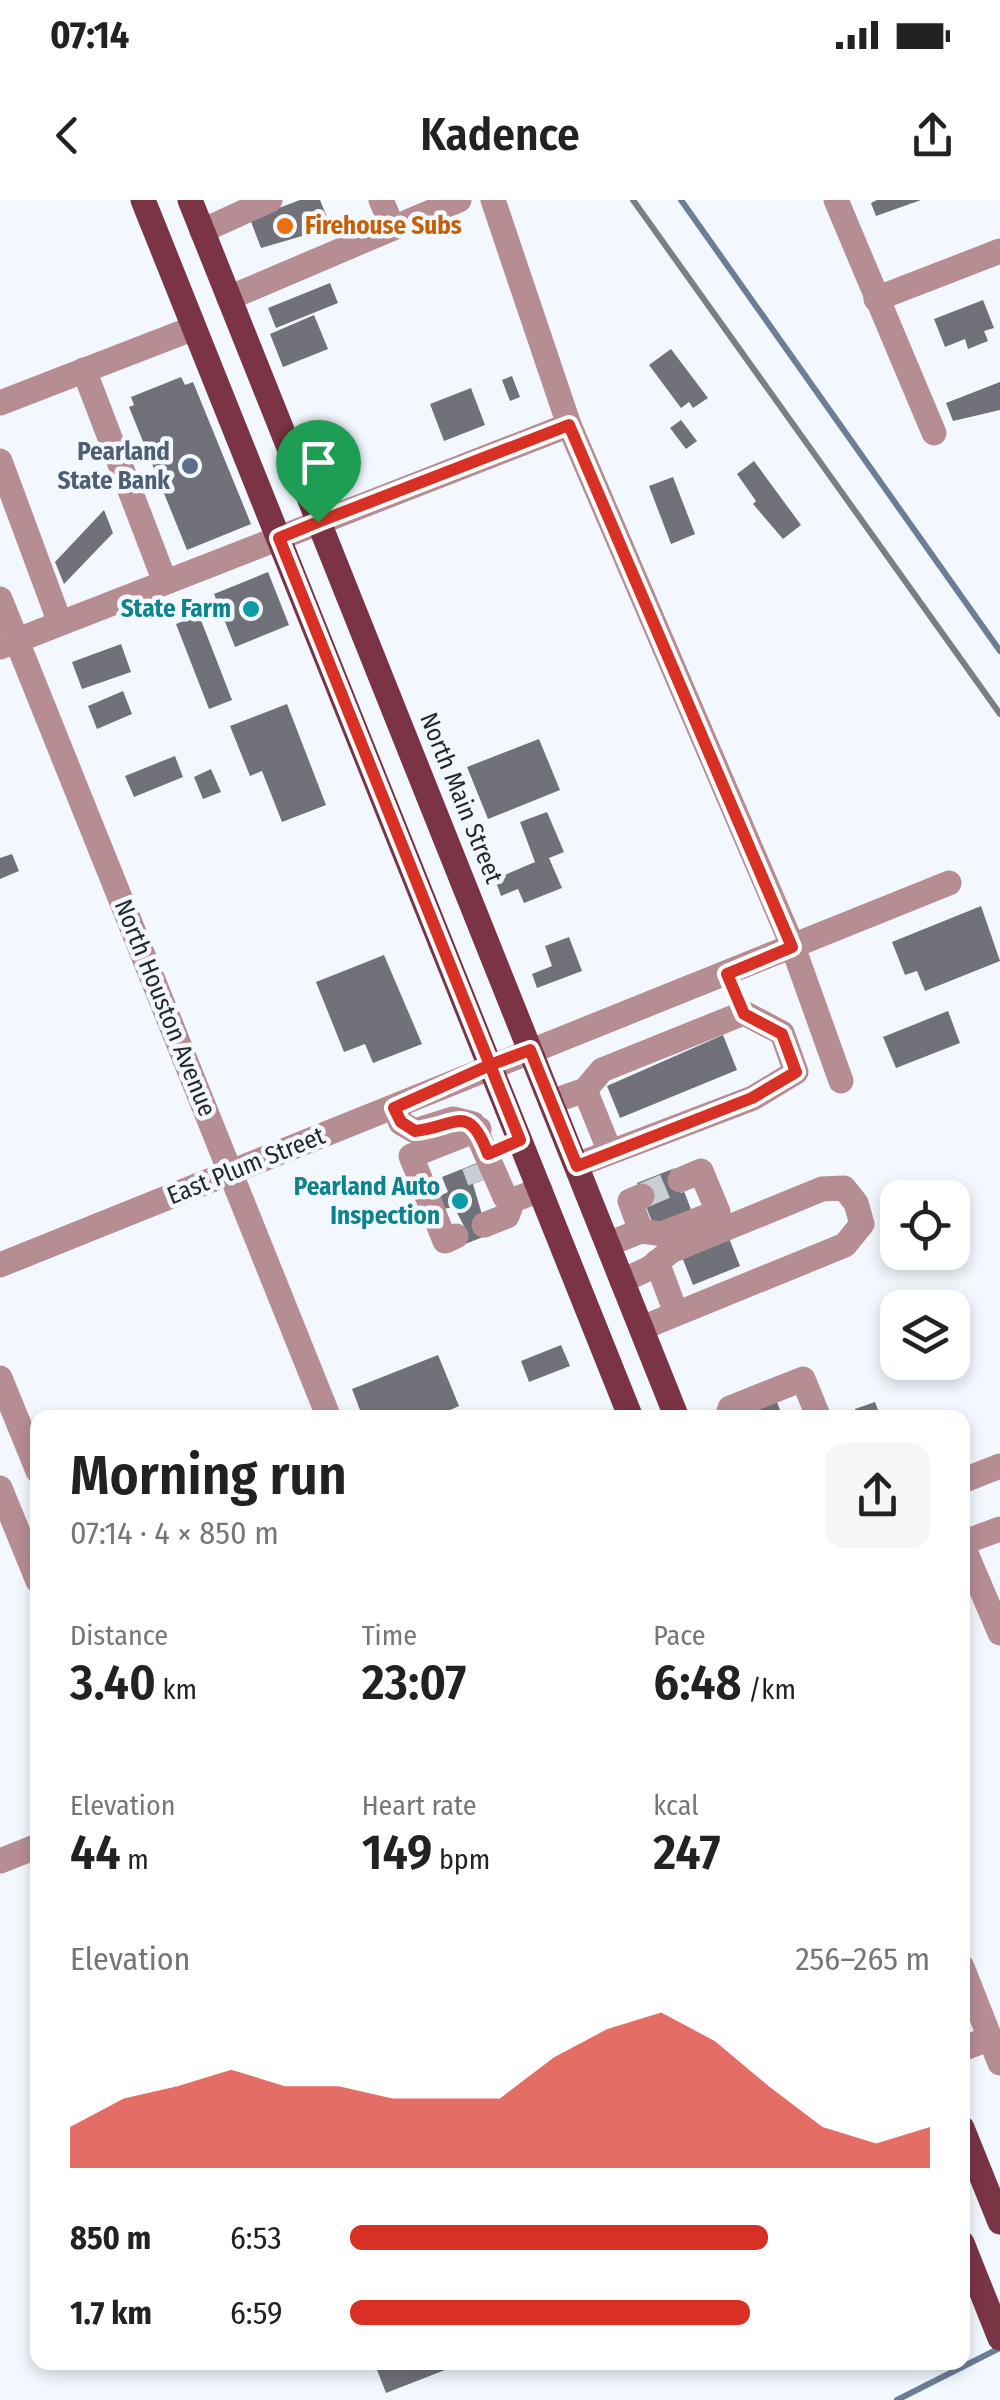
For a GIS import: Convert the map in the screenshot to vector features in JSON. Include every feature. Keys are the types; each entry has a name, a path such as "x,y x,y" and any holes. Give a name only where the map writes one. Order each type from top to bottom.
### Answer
{"main road":[{"path":"143,200 628,1410"},
{"name":"North Main Street","path":"190,200 675,1410"},
{"path":"972,2174 998,2214"},
{"path":"970,2262 1000,2338"}],"street":[{"path":"202,231 270,200"},
{"path":"382,200 393,228"},
{"path":"229,298 459,200"},
{"path":"493,200 569,425 792,947 842,1081"},
{"path":"836,200 934,433"},
{"path":"876,299 1000,251"},
{"path":"0,403 194,328"},
{"path":"84,370 165,582"},
{"path":"8,644 569,425"},
{"path":"0,461 60,624"},
{"name":"North Houston Avenue","path":"0,600 8,644 231,1172 326,1410"},
{"name":"East Plum Street","path":"0,1265 949,883"},
{"path":"577,1166 752,1098 796,1072 782,1034 744,1014 727,974"},
{"path":"551,1102 585,1090 602,1070 744,1014"},
{"path":"585,1090 610,1152"},
{"path":"394,1108 401,1122 415,1131 453,1120 481,1154 509,1198 508,1216 484,1226"},
{"path":"456,1236 445,1241 411,1156 481,1154 520,1140"},
{"path":"608,1244 641,1231 662,1234 718,1212 701,1172 680,1180"},
{"path":"622,1281 680,1247 834,1186 852,1195 862,1224 845,1245 642,1328"},
{"path":"509,1198 540,1190"},
{"path":"641,1231 630,1201 642,1196"},
{"path":"657,1262 676,1313"},
{"path":"0,1378 30,1451"},
{"path":"729,1410 804,1379 816,1410"},
{"path":"970,1478 1000,1466"},
{"path":"0,1488 30,1561"},
{"path":"970,1541 1000,1529"},
{"path":"970,1563 1000,1633"},
{"path":"0,1861 30,1849"},
{"path":"970,1987 1000,2064"},
{"path":"970,2046 990,2038"}],"building":[{"name":"Firehouse Subs","path":"300,200 320,200 329,222 307,230 309,234 261,248 250,219"},
{"path":"921,200 876,216 871,203"},
{"path":"330,283 338,303 276,328 268,308"},
{"path":"983,300 994,328 984,331 988,341 968,349 965,339 945,347 934,319"},
{"path":"314,315 328,349 283,367 270,334"},
{"path":"671,349 708,398 693,408 689,402 681,408 649,365"},
{"path":"512,376 520,397 510,401 502,380"},
{"name":"Pearland State Bank","path":"181,377 185,385 193,382 251,524 187,550 129,407 134,405 131,397"},
{"path":"1000,382 1000,410 953,421 946,403"},
{"path":"471,388 485,425 444,441 430,404"},
{"path":"681,420 697,441 686,449 670,428"},
{"path":"754,461 801,525 783,539 753,504 756,501 737,474"},
{"path":"673,477 695,534 671,544 649,486"},
{"path":"104,510 113,533 64,584 55,562"},
{"name":"State Farm","path":"268,572 289,625 235,647 214,594"},
{"path":"199,615 232,700 209,709 176,624"},
{"path":"121,644 131,672 82,689 72,662"},
{"path":"123,691 132,714 97,729 88,706"},
{"path":"287,704 326,805 282,822 262,771 250,776 230,726"},
{"path":"539,739 560,790 488,819 467,767"},
{"path":"175,756 183,777 134,797 125,776"},
{"path":"211,769 221,792 203,799 194,777"},
{"path":"547,812 564,852 549,858 562,888 524,903 518,889 501,896 495,879 535,862 520,822"},
{"path":"12,854 19,871 0,879 0,858"},
{"path":"981,906 1000,961 925,991 917,971 905,975 892,942"},
{"path":"569,937 582,971 537,988 532,974 552,966 545,946"},
{"path":"384,955 422,1044 373,1063 365,1044 344,1052 316,982"},
{"path":"948,1011 960,1043 896,1068 883,1037"},
{"path":"723,1035 737,1070 620,1118 607,1086"},
{"name":"Pearland Auto Inspection","path":"487,1159 493,1176 473,1184 488,1235 460,1246 465,1228 454,1207 443,1209 438,1197 448,1192 442,1177"},
{"path":"675,1168 692,1212 654,1227 637,1183"},
{"path":"727,1233 740,1266 693,1285 680,1252"},
{"path":"561,1345 570,1366 529,1382 521,1361"},
{"path":"438,1355 459,1406 450,1410 360,1410 352,1389"},
{"path":"777,1402 780,1410 757,1410"},
{"path":"875,1402 878,1410 855,1410"},
{"path":"377,2370 445,2370 386,2393"}],"waterway":[{"path":"681,200 1000,651"},
{"path":"970,2363 1000,2348"},
{"path":"897,2400 956,2370"}],"tunnel":[{"path":"474,1165 480,1181"},
{"path":"642,1196 680,1180"}],"railway":[{"path":"633,200 1000,714"}],"place":[{"name":"Firehouse Subs","path":"285,226"},
{"name":"Pearland State Bank","path":"190,466"},
{"name":"State Farm","path":"251,609"},
{"name":"Pearland Auto Inspection","path":"460,1201"}],"route":[{"path":"318,522 279,538 490,1065 394,1108 407,1129 423,1130 453,1120 466,1121 479,1130 488,1154 520,1140 490,1065 530,1050 577,1166 752,1098 796,1072 782,1034 744,1014 727,974 792,947 569,425 318,522"}]}
